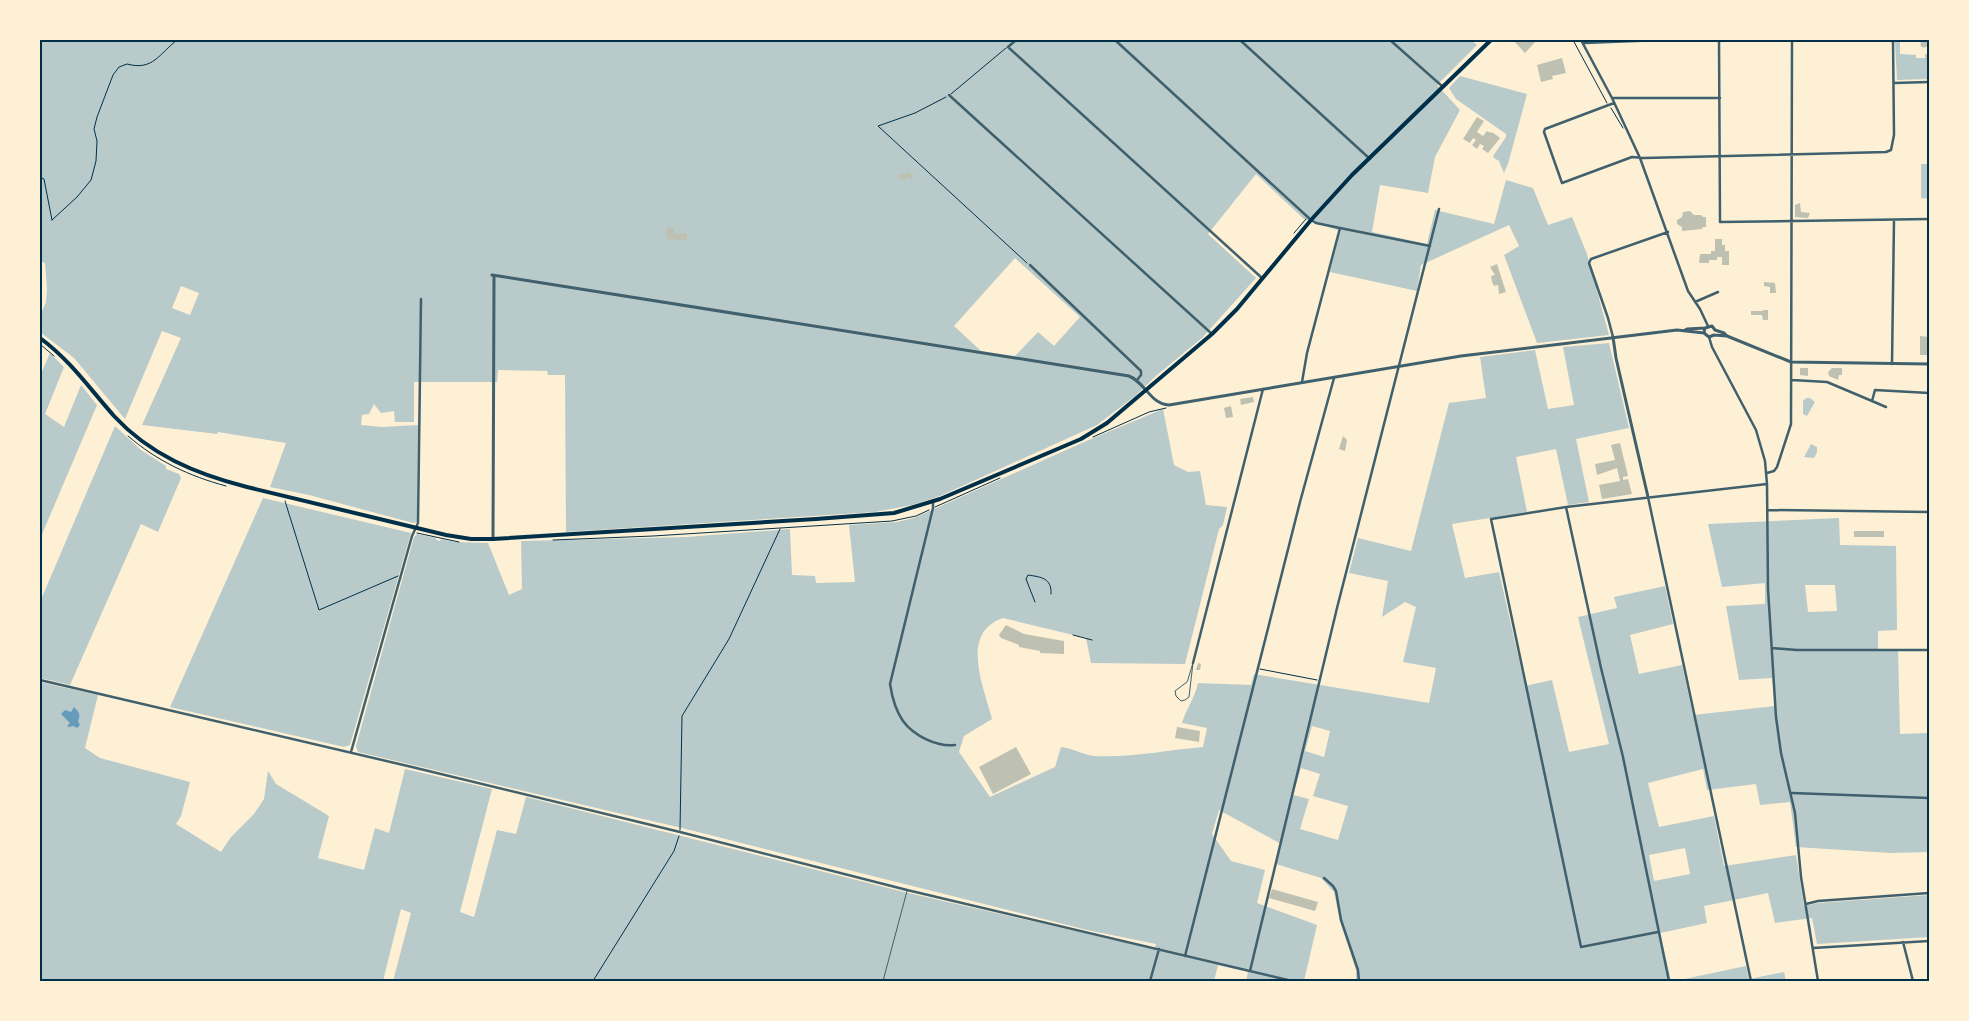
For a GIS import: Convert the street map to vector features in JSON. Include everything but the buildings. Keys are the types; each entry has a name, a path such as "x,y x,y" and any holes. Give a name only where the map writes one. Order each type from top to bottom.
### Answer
{"main road":[{"path":"40,338 67,361 126,428 144,443 187,468 219,480 415,530 464,538 493,539 894,513 933,501 1081,439 1107,423 1212,334 1237,309 1352,174 1370,159 1491,40"}],"street":[{"path":"1016,40 1008,47 1262,278"},
{"path":"1115,40 1311,220 1340,228 1430,246"},
{"path":"1240,40 1370,159"},
{"path":"1390,40 1443,87"},
{"path":"1662,40 1582,41 1612,98 1640,158 1688,290 1700,309 1706,327 1704,333"},
{"path":"1719,40 1720,222 1929,219"},
{"path":"1767,473 1774,471 1777,467 1790,428 1792,380 1792,40"},
{"path":"1614,103 1545,129 1544,132 1562,183 1632,157 1886,152 1893,148 1893,40"},
{"path":"1894,83 1929,82"},
{"path":"949,95 1212,334"},
{"path":"1612,98 1720,98"},
{"path":"1250,971 1291,795 1439,209"},
{"path":"1892,364 1894,220"},
{"path":"1302,382 1307,353 1340,228"},
{"path":"1668,232 1590,259 1589,263 1613,337 1751,981"},
{"path":"1030,265 1141,372 1137,380"},
{"path":"493,539 493,276 1129,376 1137,380 1155,401 1169,406 1334,376 1460,356 1706,327 1713,327 1727,336 1791,362 1929,364"},
{"path":"1695,302 1718,292"},
{"path":"351,752 401,574 419,518 421,298"},
{"path":"1685,330 1712,336 1727,336"},
{"path":"1715,330 1712,336 1712,346 1756,430 1762,446 1767,473 1768,589 1780,744 1792,794 1801,877 1818,981"},
{"path":"1185,956 1300,502 1334,376"},
{"path":"1792,380 1827,382 1886,407"},
{"path":"1194,663 1263,389"},
{"path":"1872,401 1875,390 1929,393"},
{"path":"1658,932 1581,947 1491,519 1566,507 1767,484"},
{"path":"933,501 933,508 890,684 893,699 904,721 916,732 932,742 946,746 955,745"},
{"path":"1566,507 1601,668 1623,757 1669,981"},
{"path":"1767,510 1929,512"},
{"path":"1772,648 1797,650 1929,650"},
{"path":"40,680 351,752 680,832 907,890 1159,948 1185,956 1292,981"},
{"path":"1792,794 1929,798"},
{"path":"1324,878 1334,886 1336,891 1341,920 1358,970 1359,981"},
{"path":"1806,904 1818,901 1929,893"},
{"path":"1813,948 1929,941"},
{"path":"1903,942 1913,981"},
{"path":"1150,981 1159,948"}],"lane":[{"path":"1194,663 1188,699 1178,700 1176,691 1187,682 1194,663"},
{"path":"883,981 907,890"}],"path":[{"path":"40,177 44,179 52,220 77,197 91,180 96,161 97,141 95,124 116,70 127,64 140,67 145,66 155,60 177,40"},
{"path":"1573,40 1624,129"},
{"path":"1008,47 949,95 915,113 878,126 1030,265"},
{"path":"40,344 56,357"},
{"path":"1090,438 1149,412 1166,408"},
{"path":"128,435 166,463 207,481 229,486"},
{"path":"548,540 780,529 892,521 916,516 1005,476"},
{"path":"278,499 286,501 319,610 401,574"},
{"path":"593,981 674,851 680,832 682,716 728,639 780,529"},
{"path":"415,530 455,542 464,542"},
{"path":"1035,602 1026,579 1028,575 1046,579 1051,586 1050,594"},
{"path":"1072,635 1092,640"},
{"path":"1259,669 1320,681"}],"shaded area":[{"path":"40,40 1471,40 1477,45 1437,85 1460,110 1435,157 1428,193 1380,185 1372,232 1427,244 1435,210 1494,224 1506,180 1533,188 1548,225 1572,217 1587,254 1609,335 1537,343 1504,255 1519,246 1509,225 1421,265 1417,291 1330,272 1340,231 1304,219 1256,174 1208,234 1256,278 1202,338 1135,396 1097,425 940,496 912,505 875,512 566,532 565,375 548,375 547,371 498,370 497,382 414,382 414,422 395,422 394,411 381,413 374,404 369,414 362,415 361,425 382,427 418,425 417,522 413,523 309,495 270,487 286,443 218,432 217,434 142,425 181,338 162,331 125,419 74,358 40,332 40,316 46,302 47,289 45,263 40,261","holes":["1015,258 1080,317 1054,346 1038,332 1015,356 981,351 954,326","181,286 199,293 190,315 172,308"]},
{"path":"1895,41 1900,41 1900,54 1916,55 1916,58 1925,58 1925,54 1929,54 1929,79 1897,80"},
{"path":"1460,76 1527,94 1504,173 1499,161 1493,156 1506,137 1506,134 1456,99 1449,88"},
{"path":"1921,164 1929,164 1929,199 1921,198"},
{"path":"1609,343 1629,428 1576,439 1589,502 1568,505 1556,449 1516,457 1527,512 1452,524 1465,578 1499,572 1525,686 1552,680 1569,752 1609,744 1578,617 1617,608 1614,597 1665,586 1673,624 1630,635 1639,674 1682,665 1693,715 1775,706 1772,678 1739,680 1726,606 1765,604 1765,583 1722,587 1708,524 1839,518 1840,545 1896,546 1897,630 1878,631 1878,649 1898,649 1900,734 1929,733 1929,852 1891,853 1796,847 1790,802 1760,805 1756,784 1707,790 1703,769 1648,783 1659,827 1714,816 1724,866 1796,855 1804,906 1818,903 1929,895 1929,937 1817,944 1812,918 1775,923 1768,893 1704,906 1707,923 1660,933 1671,981 1356,981 1356,970 1340,921 1334,892 1321,878 1276,864 1281,844 1219,810 1212,834 1231,861 1265,870 1257,903 1317,925 1304,981 1246,981 1248,972 1218,965 1214,981 393,981 411,913 401,909 383,981 40,981 40,682 98,695 85,748 100,758 190,782 181,816 176,824 221,852 231,837 254,814 264,799 268,771 276,784 329,816 318,858 364,870 375,828 389,833 405,769 492,789 460,912 474,917 497,830 516,834 526,797 904,892 1155,949 1156,944 1087,930 686,829 358,752 356,746 414,537 417,534 436,538 436,540 440,541 441,539 455,542 488,543 509,595 522,589 521,541 686,537 790,529 792,575 815,576 816,583 855,582 849,525 897,522 914,518 1163,409 1174,465 1188,472 1200,471 1206,505 1227,507 1223,525 1219,529 1185,664 1091,663 1086,638 1003,618 990,625 982,636 978,648 978,662 980,677 992,719 964,736 959,752 990,797 1055,767 1061,747 1094,756 1108,756 1135,755 1203,747 1207,728 1182,723 1198,683 1251,685 1254,674 1429,703 1436,668 1403,662 1416,607 1405,602 1382,617 1388,581 1349,573 1358,538 1411,551 1449,403 1486,398 1480,357 1535,350 1548,409 1574,405 1563,347","holes":["1805,585 1835,585 1837,611 1808,612","1312,726 1330,731 1324,757 1305,751","1301,768 1320,774 1313,796 1348,806 1338,840 1300,829 1309,799 1293,795","1685,848 1690,874 1654,881 1649,855"]},
{"path":"50,353 64,367 45,414 64,427 81,385 97,405 40,539 40,376"},
{"path":"1806,398 1810,398 1815,402 1807,416 1803,414 1803,401"},
{"path":"115,426 141,450 166,466 166,469 179,474 181,478 158,532 141,524 70,685 40,678 40,602"},
{"path":"1811,444 1817,447 1814,458 1804,457"},
{"path":"263,498 411,533 350,745 344,747 170,707"},
{"path":"1746,966 1749,979 1784,972 1786,981 1675,981"}],"water":[{"path":"74,707 79,715 78,721 80,725 77,728 67,726 70,723 61,714 65,710 71,712"}]}
